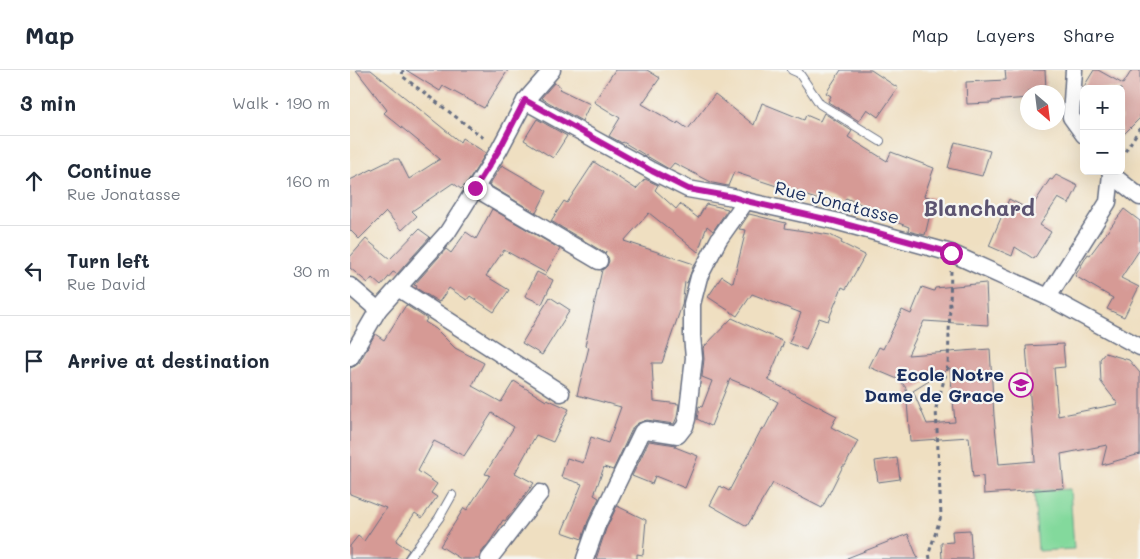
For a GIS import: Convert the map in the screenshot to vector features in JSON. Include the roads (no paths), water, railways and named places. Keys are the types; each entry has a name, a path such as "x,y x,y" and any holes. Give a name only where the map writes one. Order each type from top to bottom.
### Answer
{"street":[{"path":"350,358 378,310 446,233 499,150 525,100 552,70"},
{"path":"1074,70 1071,117 1081,130"},
{"name":"Rue Jonatasse","path":"525,100 688,189 733,197 834,221 951,253 1048,297 1140,347"},
{"path":"1048,297 1108,202 1110,175"},
{"path":"1112,175 1140,197"},
{"path":"475,188 600,262"},
{"path":"585,559 597,525 642,432 646,430 678,435 685,426 694,358 692,304 703,270 719,240 746,201"},
{"path":"350,286 378,310"},
{"path":"398,288 561,393"},
{"path":"489,559 540,492"}],"lane":[{"path":"792,70 799,73 820,104 880,141"},
{"path":"409,559 439,518 452,495"}],"place":[{"name":"Ecole Notre Dame de Grace","path":"1021,385"}],"district":[{"name":"Blanchard","path":"979,208"}]}
